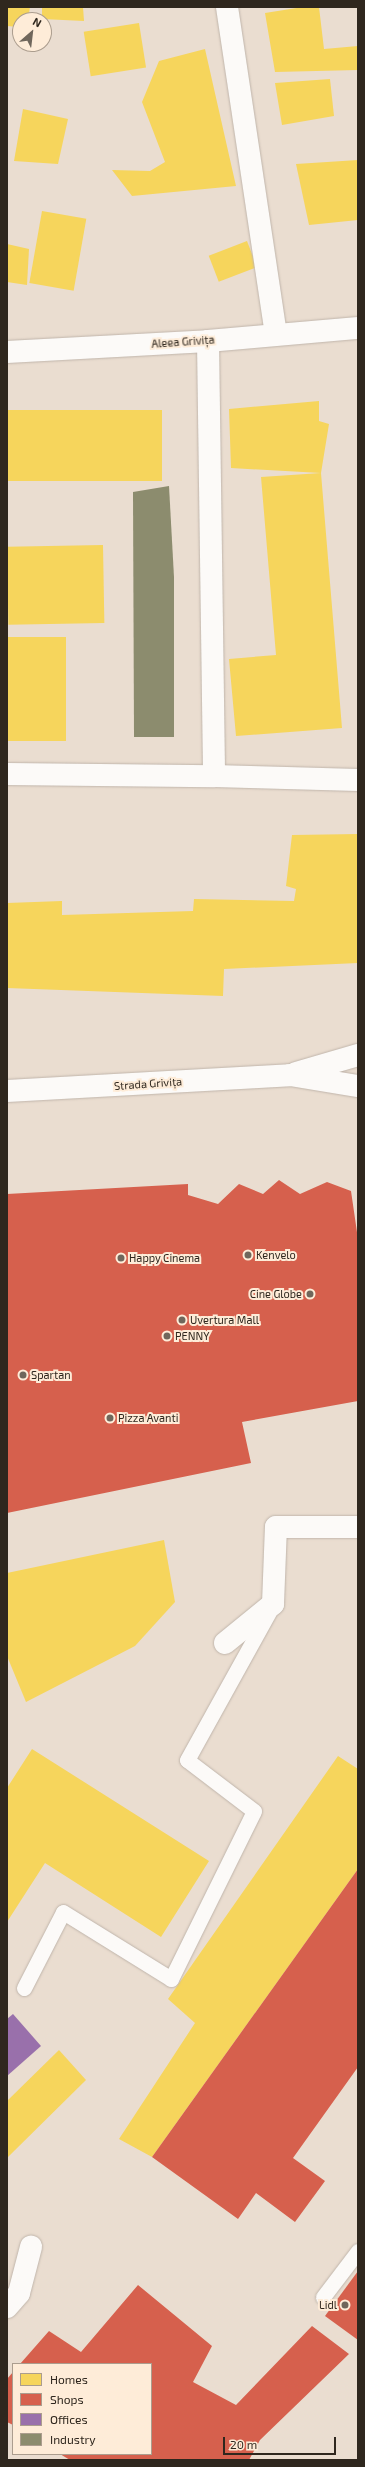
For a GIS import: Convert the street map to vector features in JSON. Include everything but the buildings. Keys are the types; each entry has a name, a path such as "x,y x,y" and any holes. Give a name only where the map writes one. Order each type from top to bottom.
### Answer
{"street":[{"path":"226,7 276,334"},
{"name":"Aleea Grivița","path":"7,352 208,341 358,328"},
{"path":"208,341 214,776"},
{"path":"7,774 214,776 358,780"},
{"name":"Strada Grivița","path":"290,1075 358,1055"},
{"name":"Strada Grivița","path":"7,1091 290,1075 358,1086"},
{"path":"225,1643 273,1604 276,1528 358,1527"},
{"path":"7,2307 19,2293 31,2247"}],"lane":[{"path":"24,1988 64,1912 171,1979 254,1811 187,1760 273,1604"},
{"path":"323,2297 358,2251"}],"place":[{"name":"Kenvelo","path":"248,1255"},
{"name":"Happy Cinema","path":"121,1258"},
{"name":"Cine Globe","path":"310,1294"},
{"name":"Uvertura Mall","path":"182,1320"},
{"name":"PENNY","path":"167,1336"},
{"name":"Spartan","path":"23,1375"},
{"name":"Pizza Avanti","path":"110,1418"},
{"name":"Lidl","path":"345,2305"}]}
